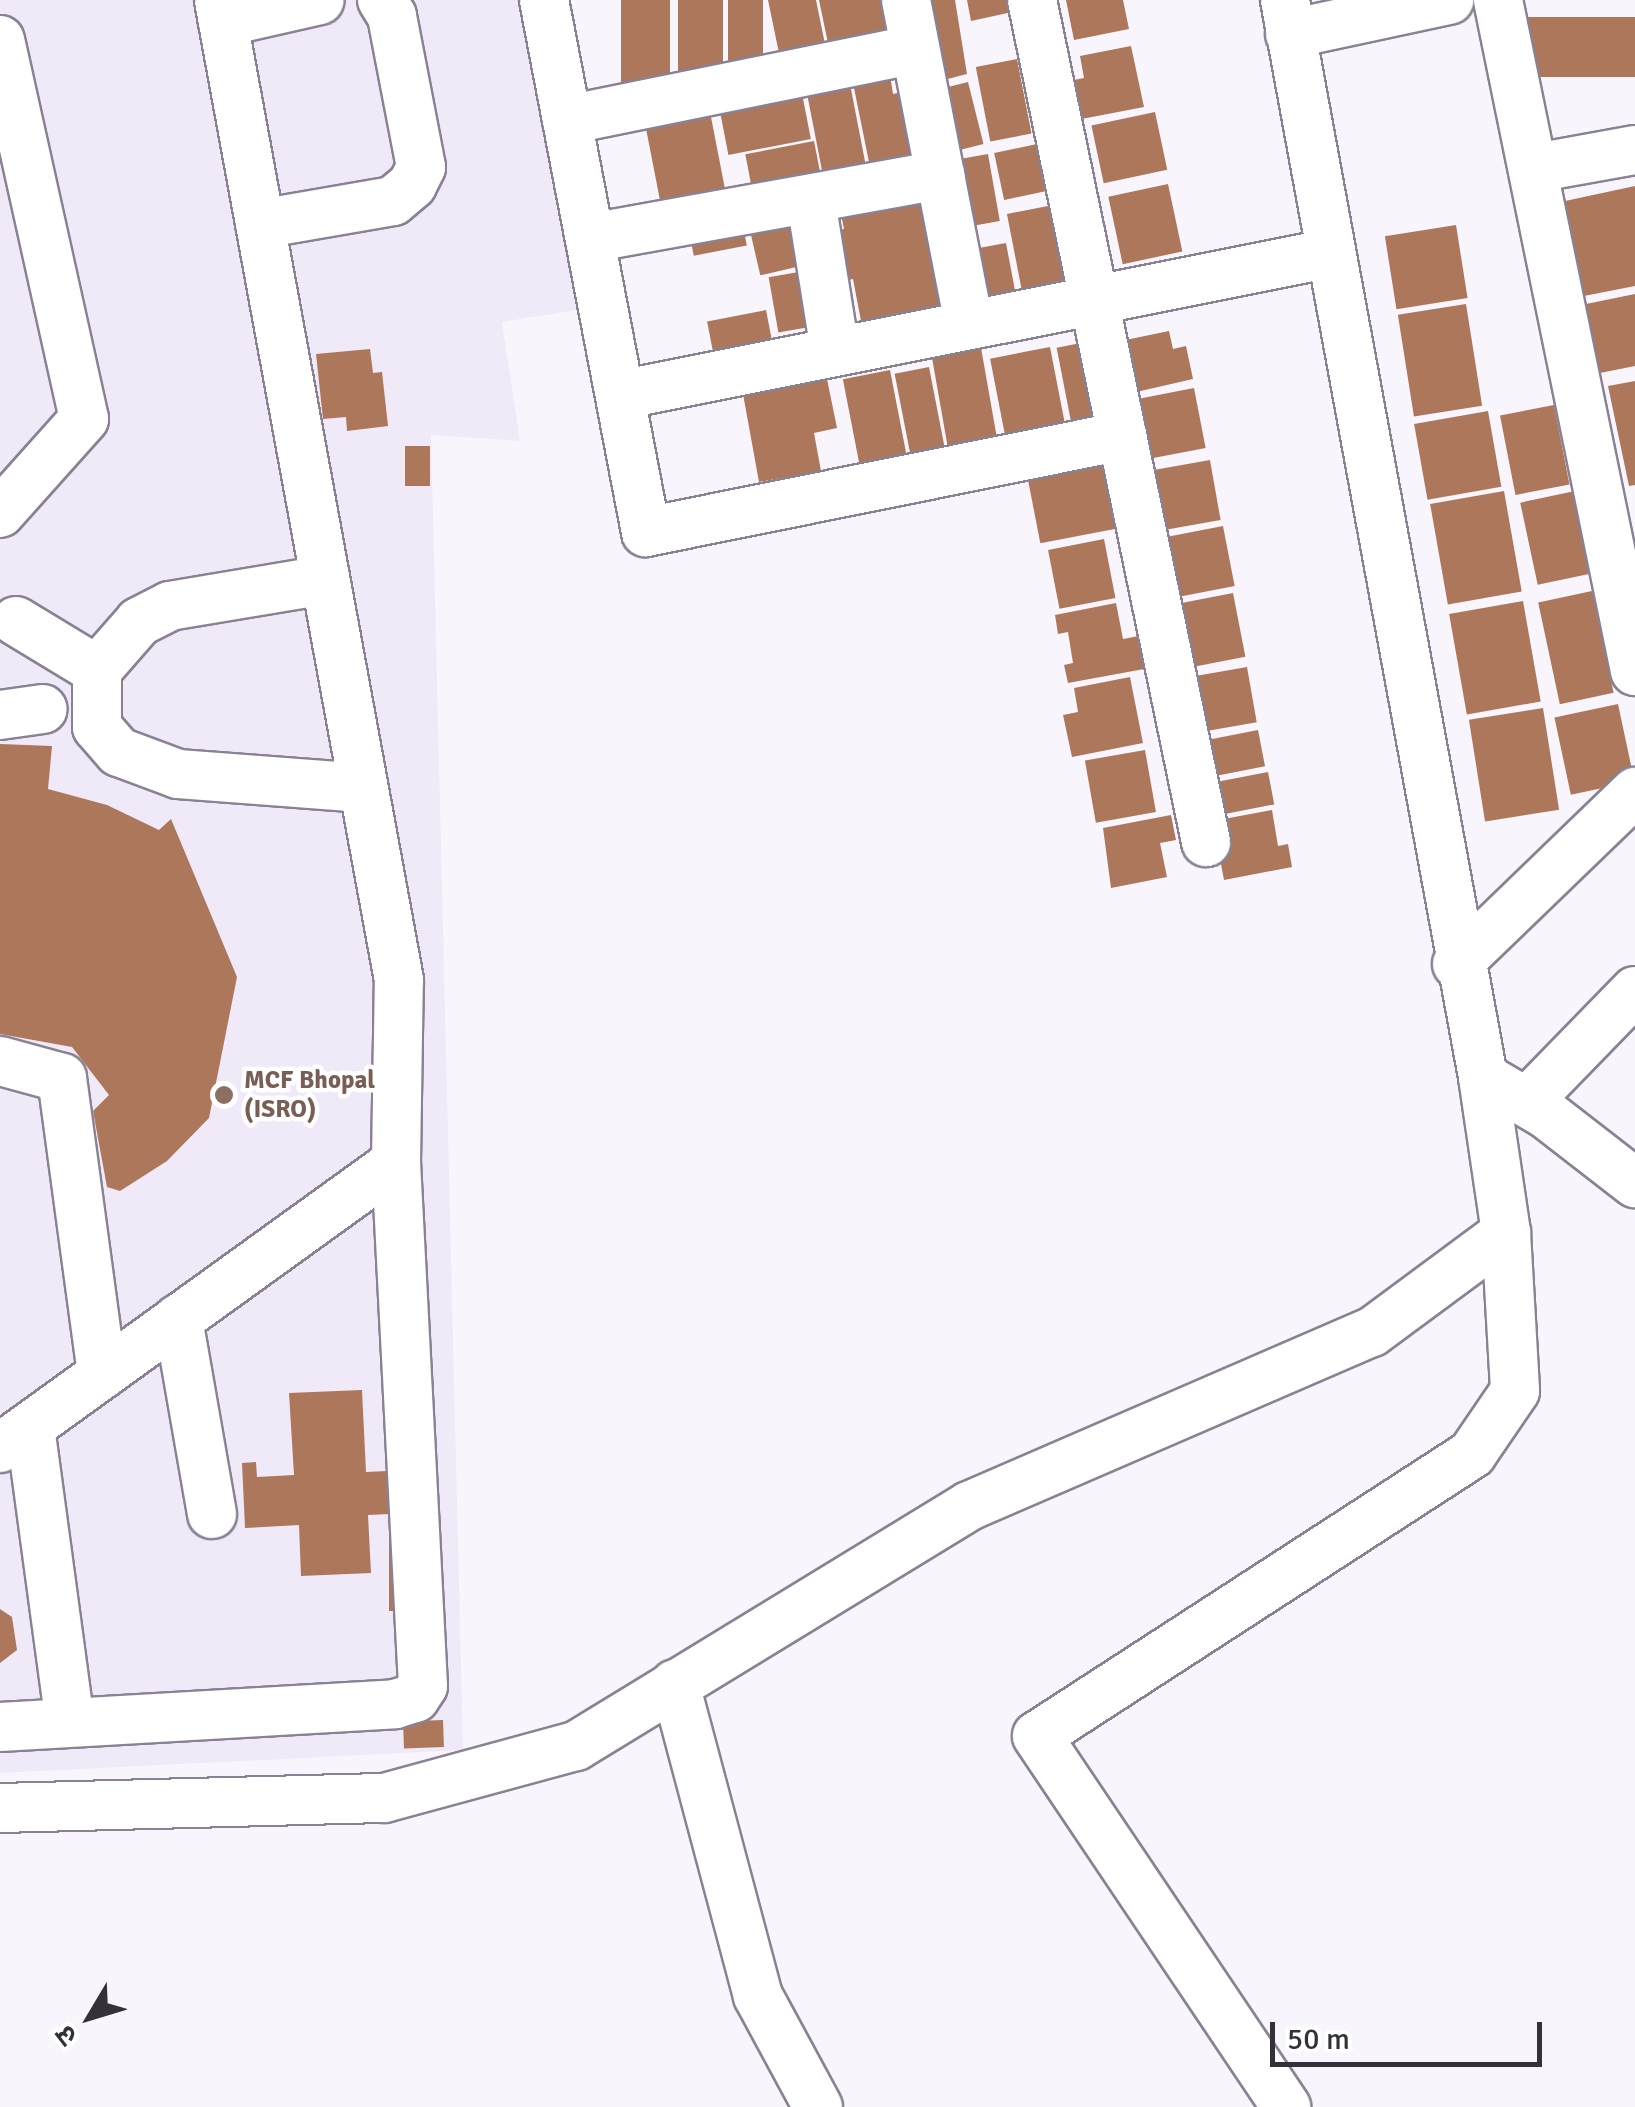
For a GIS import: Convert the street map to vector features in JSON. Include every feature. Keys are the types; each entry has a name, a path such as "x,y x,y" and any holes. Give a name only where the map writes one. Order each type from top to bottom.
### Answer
{"street":[{"path":"0,1726 395,1704 415,1698 423,1686 396,1162 399,980 221,11 320,0"},
{"path":"260,224 392,201 412,185 421,167 392,16 382,0"},
{"path":"544,0 646,532 1122,436"},
{"path":"906,0 969,325"},
{"path":"1032,0 1206,842"},
{"path":"1286,2107 1037,1736 1472,1454 1515,1391 1506,1233 1483,1077 1457,964 1288,17 1450,0"},
{"path":"1498,0 1635,671"},
{"path":"0,40 84,419 0,513"},
{"path":"567,120 915,50"},
{"path":"1534,168 1635,150"},
{"path":"590,238 940,176"},
{"path":"810,201 836,352"},
{"path":"620,395 1332,253"},
{"path":"325,580 170,606 119,638 97,670 96,726 131,758 178,774 363,788"},
{"path":"16,621 97,670"},
{"path":"1457,964 1635,792"},
{"path":"1527,1102 1635,991"},
{"path":"0,1061 62,1078 102,1374"},
{"path":"1483,1077 1527,1102 1635,1183"},
{"path":"70,1721 15,1438 396,1162"},
{"path":"0,1808 384,1798 576,1746 969,1506 1372,1332 1506,1233"},
{"path":"178,1320 212,1514"},
{"path":"675,1684 758,1996 818,2107"}],"shaded area":[{"name":"MCF Bhopal (ISRO)","path":"0,0 518,0 577,310 502,322 520,441 431,435 463,1750 0,1773"}],"building":[{"path":"621,0 670,0 670,96 621,96"},
{"path":"678,0 723,0 723,85 678,85"},
{"path":"728,0 763,0 763,70 728,70"},
{"path":"768,0 816,0 826,49 780,58"},
{"path":"819,0 893,0 903,44 829,48"},
{"path":"914,0 955,0 967,74 932,83"},
{"path":"967,0 1020,0 1022,10 971,21"},
{"path":"1066,0 1123,0 1129,29 1074,40"},
{"path":"1522,17 1635,17 1635,77 1522,77"},
{"path":"1131,46 1144,107 1066,122 1058,83 1084,78 1080,56"},
{"path":"1017,59 1032,134 990,142 976,67"},
{"path":"890,75 893,94 918,88 934,170 873,182 853,83"},
{"path":"968,82 983,144 946,154 930,91"},
{"path":"800,83 811,139 728,155 718,99"},
{"path":"850,84 866,166 823,175 807,92"},
{"path":"1155,112 1167,170 1104,183 1091,126"},
{"path":"711,117 726,197 662,209 646,130"},
{"path":"814,141 824,191 755,204 745,154"},
{"path":"1046,142 1056,189 1004,200 994,153"},
{"path":"988,154 1000,221 960,228 949,161"},
{"path":"1168,184 1182,251 1123,264 1108,197"},
{"path":"1635,186 1635,286 1584,296 1565,201"},
{"path":"936,187 958,303 861,321 853,279 829,284 819,233 844,229 839,204"},
{"path":"1058,204 1073,282 1022,291 1007,214"},
{"path":"803,207 816,263 760,275 747,220"},
{"path":"742,221 747,246 694,256 689,231"},
{"path":"1456,225 1468,298 1396,309 1385,236"},
{"path":"1006,243 1017,301 972,309 968,250"},
{"path":"810,270 820,325 778,332 769,277"},
{"path":"1635,294 1635,366 1600,373 1586,304"},
{"path":"1466,304 1482,406 1414,417 1398,315"},
{"path":"766,310 773,346 714,358 707,321"},
{"path":"1169,331 1173,349 1186,346 1193,379 1123,395 1111,343"},
{"path":"1091,341 1107,423 1073,430 1057,348"},
{"path":"980,342 999,450 950,459 931,351"},
{"path":"1050,347 1066,431 1007,443 990,359"},
{"path":"370,349 373,373 382,372 388,426 347,431 346,417 323,419 316,354"},
{"path":"929,367 948,467 914,474 895,374"},
{"path":"890,370 909,469 862,478 843,379"},
{"path":"827,379 837,428 814,433 821,471 759,482 743,394"},
{"path":"1635,381 1635,485 1629,486 1608,386"},
{"path":"1194,388 1206,448 1135,462 1123,402"},
{"path":"1554,405 1569,485 1515,495 1500,415"},
{"path":"1488,411 1501,487 1428,500 1414,424"},
{"path":"405,446 430,446 430,486 405,486"},
{"path":"1102,457 1116,529 1040,543 1026,472"},
{"path":"1210,460 1221,520 1152,532 1141,472"},
{"path":"1504,491 1522,591 1448,604 1430,504"},
{"path":"1575,491 1592,573 1538,585 1520,503"},
{"path":"1223,526 1235,586 1169,599 1157,539"},
{"path":"1104,539 1115,598 1059,609 1048,550"},
{"path":"1592,591 1614,693 1560,704 1538,602"},
{"path":"1233,593 1245,657 1187,668 1175,604"},
{"path":"1523,601 1541,701 1467,714 1449,614"},
{"path":"1116,603 1123,639 1149,634 1155,667 1068,683 1064,665 1073,663 1068,632 1058,634 1055,615"},
{"path":"1247,667 1257,722 1197,733 1187,678"},
{"path":"1130,677 1143,743 1072,757 1063,715 1078,712 1074,688"},
{"path":"1618,704 1634,781 1571,795 1554,718"},
{"path":"1543,708 1559,810 1485,821 1469,720"},
{"path":"1258,730 1265,766 1205,778 1198,742"},
{"path":"0,744 52,746 48,789 107,805 159,830 171,819 237,977 209,1118 167,1161 120,1191 107,1187 93,1111 109,1095 72,1047 0,1034"},
{"path":"1145,750 1156,812 1096,823 1085,761"},
{"path":"1268,772 1274,804 1210,817 1203,785"},
{"path":"1272,810 1278,846 1288,844 1292,867 1224,880 1213,821"},
{"path":"1171,815 1176,840 1160,843 1167,877 1111,888 1103,828"},
{"path":"362,1390 366,1472 387,1471 390,1514 368,1515 371,1573 301,1576 299,1525 245,1528 242,1463 256,1462 257,1477 294,1475 289,1393"},
{"path":"389,1535 411,1535 411,1611 389,1611"},
{"path":"0,1609 12,1617 17,1650 0,1663"},
{"path":"443,1720 444,1747 404,1748 403,1721"}],"place":[{"name":"MCF Bhopal (ISRO)","path":"224,1095"}]}
